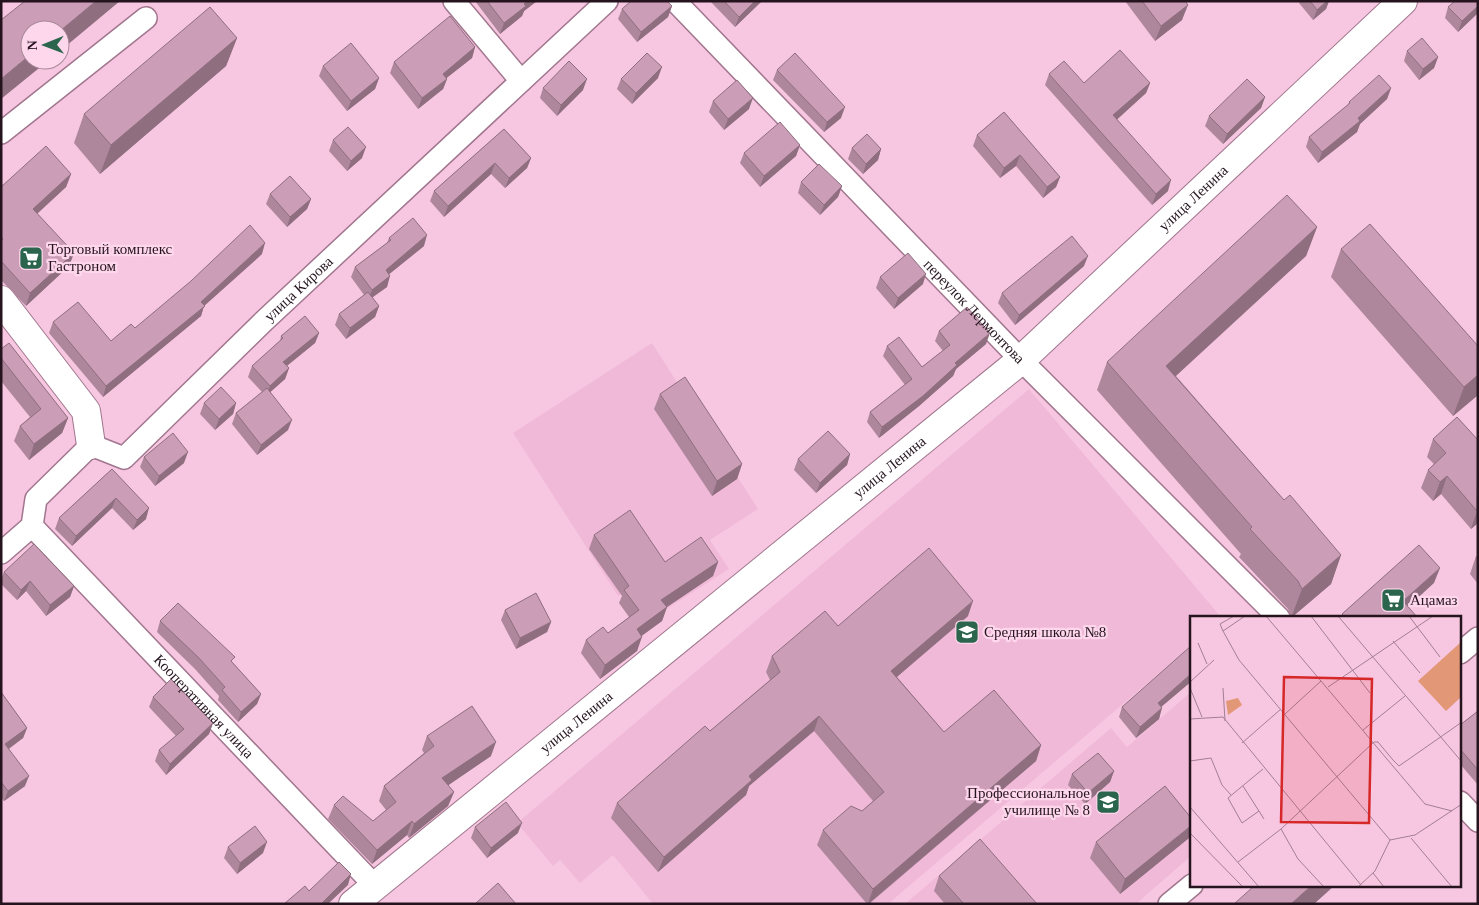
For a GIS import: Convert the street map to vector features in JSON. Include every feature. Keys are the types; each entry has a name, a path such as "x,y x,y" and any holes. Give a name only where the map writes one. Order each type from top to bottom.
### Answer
{"street":[{"path":"454,1 521,81"},
{"name":"улица Кирова","path":"91,445 124,458 264,322 607,1"},
{"name":"переулок Лермонтова","path":"675,1 1021,360 1277,616"},
{"name":"улица Ленина","path":"353,904 1021,360 1403,1"},
{"path":"1,133 146,18"},
{"path":"1,300 86,411 91,445 36,499 32,526 1,553"},
{"name":"Кооперативная улица","path":"32,526 375,886"},
{"path":"1462,651 1478,638"},
{"path":"1462,804 1478,821"},
{"path":"1170,904 1190,887"}],"shaded area":[{"path":"652,343 758,509 710,540 729,569 665,610 645,579 618,596 513,433"},
{"name":"Средняя школа №8","path":"1029,389 1220,616 1190,616 1190,647 888,904 653,904 613,855 580,883 560,860 553,866 517,823"},
{"name":"Профессиональное училище № 8","path":"1190,693 1190,857 1136,904 905,904 1111,728 1127,747"}],"building":[{"path":"25,1 96,1 70,23 70,20 20,20 20,63 1,79 1,20"},
{"path":"487,1 527,1 524,4 526,6 504,23"},
{"path":"631,1 667,1 672,6 641,32 622,9"},
{"path":"724,1 755,1 739,17"},
{"path":"1142,1 1185,1 1188,5 1161,26"},
{"path":"1310,1 1327,1 1317,10"},
{"path":"1455,1 1478,1 1478,6 1462,21 1448,7"},
{"path":"210,7 237,38 111,145 84,114"},
{"path":"450,16 475,47 443,74 447,79 422,98 394,62"},
{"path":"1422,38 1438,57 1423,69 1407,51"},
{"path":"351,43 379,78 351,101 323,66"},
{"path":"1120,50 1150,83 1113,115 1171,180 1156,194 1049,74 1064,61 1084,83"},
{"path":"647,53 662,67 636,93 621,79"},
{"path":"795,53 845,107 827,122 777,70"},
{"path":"569,61 587,79 561,105 543,88"},
{"path":"1379,75 1391,88 1358,118 1360,121 1322,152 1309,137 1350,103"},
{"path":"1247,79 1265,97 1227,134 1209,116"},
{"path":"737,80 753,98 728,119 713,101"},
{"path":"1004,112 1060,177 1047,187 1020,155 1004,168 977,135"},
{"path":"780,122 800,145 764,176 744,153"},
{"path":"348,127 366,147 351,161 333,140"},
{"path":"504,129 531,158 509,178 495,163 448,206 434,191"},
{"path":"867,134 881,149 866,164 852,148"},
{"path":"46,146 71,174 33,209 74,253 30,293 1,261 1,241 3,239 1,238 1,187"},
{"path":"819,164 842,186 824,205 801,182"},
{"path":"290,176 311,199 290,217 270,194"},
{"path":"1287,195 1317,227 1166,366 1284,500 1290,495 1341,555 1302,589 1298,581 1250,529 1252,527 1107,362"},
{"path":"413,218 427,235 386,270 390,276 372,290 355,267 391,240 389,238"},
{"path":"1370,224 1478,346 1478,375 1464,387 1341,249"},
{"path":"250,225 265,243 201,302 205,306 106,386 53,322 78,302 111,341 131,324 135,328 191,281"},
{"path":"1072,236 1088,256 1019,315 1002,293"},
{"path":"908,253 926,274 898,298 880,277"},
{"path":"368,292 379,306 350,328 339,314"},
{"path":"967,307 990,333 955,363 957,365 923,396 882,427 870,412 912,379 887,346 899,337 922,367 950,345 939,331"},
{"path":"305,316 319,333 283,362 289,368 270,386 252,366 283,338 281,336"},
{"path":"9,343 68,418 34,444 20,426 41,409 1,358 1,349"},
{"path":"685,377 742,464 717,481 660,394"},
{"path":"221,387 236,403 219,419 204,403"},
{"path":"267,388 292,420 261,445 236,413"},
{"path":"1457,417 1478,440 1477,511 1447,476 1440,482 1428,470 1446,453 1433,439"},
{"path":"828,431 850,454 820,483 798,459"},
{"path":"173,433 188,452 159,476 144,457"},
{"path":"112,469 149,508 137,520 116,498 76,536 59,518"},
{"path":"630,510 665,562 701,537 718,562 661,600 667,607 637,629 642,637 605,665 586,640 603,627 608,633 639,610 624,590 629,586 594,535"},
{"path":"34,544 74,586 50,605 30,581 21,590 4,572"},
{"path":"1419,545 1440,568 1403,601 1416,616 1344,616 1342,614"},
{"path":"929,548 973,601 891,671 944,732 994,690 1041,745 873,889 823,830 851,806 862,811 884,792 819,716 749,776 752,780 664,857 617,803 705,726 710,731 780,672 772,656 825,611 838,626"},
{"path":"536,593 551,622 520,638 505,610"},
{"path":"178,603 235,657 231,661 261,694 241,712 222,690 225,687 199,658 160,621"},
{"path":"1190,647 1190,675 1158,703 1162,708 1140,727 1122,707"},
{"path":"171,679 213,723 170,764 159,750 184,729 153,697"},
{"path":"1,692 27,728 5,744 29,776 8,791 1,782"},
{"path":"472,706 496,742 442,778 454,792 414,824 412,821 377,850 334,805 343,796 373,821 396,802 384,786 434,746 427,736"},
{"path":"1478,711 1478,770 1462,751 1462,723"},
{"path":"1098,753 1114,771 1088,793 1072,774"},
{"path":"1165,786 1190,817 1190,827 1125,879 1096,842"},
{"path":"506,802 522,823 491,848 475,827"},
{"path":"255,826 267,842 240,863 228,847"},
{"path":"980,839 1037,904 964,904 939,876"},
{"path":"339,862 351,874 321,904 284,904 305,886 309,891"},
{"path":"498,883 516,904 475,904"},
{"path":"1252,888 1309,888 1291,904 1234,904"}],"place":[{"name":"Торговый комплекс Гастроном","path":"31,258"},
{"name":"Ацамаз","path":"1393,600"},
{"name":"Средняя школа №8","path":"967,632"},
{"name":"Профессиональное училище № 8","path":"1108,802"}]}
